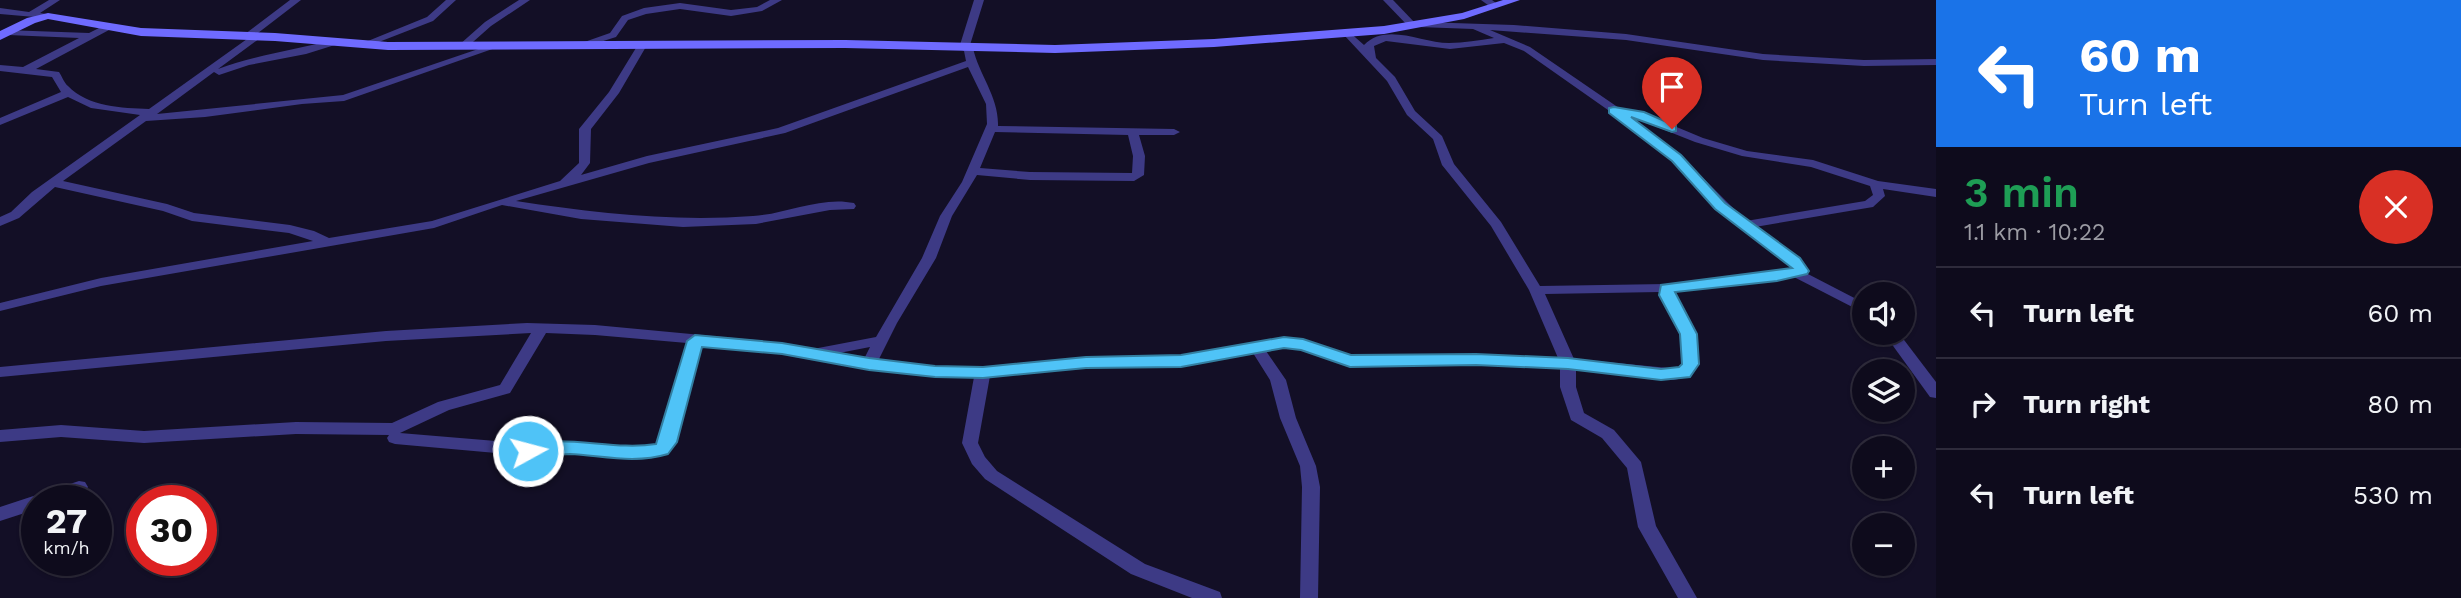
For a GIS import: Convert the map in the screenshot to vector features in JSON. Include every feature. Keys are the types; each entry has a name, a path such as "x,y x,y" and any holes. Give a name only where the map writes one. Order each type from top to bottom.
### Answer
{"street":[{"path":"4,34 37,15 55,0"},
{"path":"0,222 15,215 54,183 195,83 296,0"},
{"path":"363,45 429,19 451,0"},
{"path":"462,47 488,24 525,0"},
{"path":"578,46 613,35 622,21 629,16 671,3 731,13 759,9 777,0"},
{"path":"869,364 929,258 940,228 973,171 990,129 994,113 966,48 979,0"},
{"path":"1388,0 1418,26"},
{"path":"1418,26 1491,3 1514,0"},
{"path":"0,11 150,33 253,36 363,45 462,47 849,44 966,48 1153,46 1418,26 1475,27 1507,36 1614,110 1677,158 1720,206 1800,266 1801,271 1666,288 1536,290"},
{"path":"23,72 106,28"},
{"path":"1347,33 1396,85 1411,113 1438,138 1448,165 1496,225 1536,290 1568,363 1568,387 1574,411 1582,421 1608,434 1630,457 1635,466 1647,527 1688,598"},
{"path":"4,34 91,36"},
{"path":"1371,57 1370,45 1380,38 1449,46 1507,36 1635,38 1763,57 1855,62 1936,62"},
{"path":"195,83 250,61 301,52 335,42"},
{"path":"555,186 582,167 587,156 584,129 614,93 642,45"},
{"path":"0,68 55,74 79,100 97,107 150,115 205,114 344,98 496,46"},
{"path":"0,307 90,284 434,224 555,186 682,151 781,131 971,63"},
{"path":"0,122 69,92"},
{"path":"1614,110 1639,115 1734,151 1768,159 1813,164 1876,184 1936,193"},
{"path":"990,129 1174,132"},
{"path":"973,171 1030,176 1134,177 1138,175 1139,156 1133,133"},
{"path":"54,183 167,208 192,217 290,229 328,243"},
{"path":"1743,225 1869,204 1879,196 1876,184"},
{"path":"498,203 581,215 682,223 768,218 830,206 850,206"},
{"path":"1796,273 1852,303"},
{"path":"0,372 429,332 541,329 595,330 810,353 935,372 983,372 1086,363 1181,361 1293,343 1335,357 1367,362 1476,359 1568,363 1661,374 1684,373 1691,364 1688,334 1667,295 1666,288"},
{"path":"0,436 61,431 145,437 284,429 394,429 444,406 505,388 541,329"},
{"path":"395,438 457,447 496,447 515,452 568,447 615,453 653,453 666,447 668,442 695,341"},
{"path":"810,353 880,341"},
{"path":"1900,345 1936,393"},
{"path":"1256,347 1278,380 1288,418 1308,466 1311,487 1309,598"},
{"path":"983,372 970,443 978,460 991,475 1138,569 1213,598"},
{"path":"0,514 21,507"}],"route":[{"path":"528,451 568,447 637,454 662,450 668,442 695,341 782,348 869,364 935,372 983,372 1086,363 1181,361 1293,343 1350,361 1476,359 1568,363 1673,375 1684,373 1691,364 1688,334 1667,295 1666,288 1801,271 1795,261 1720,206 1677,158 1614,110 1639,115 1672,129"}]}
